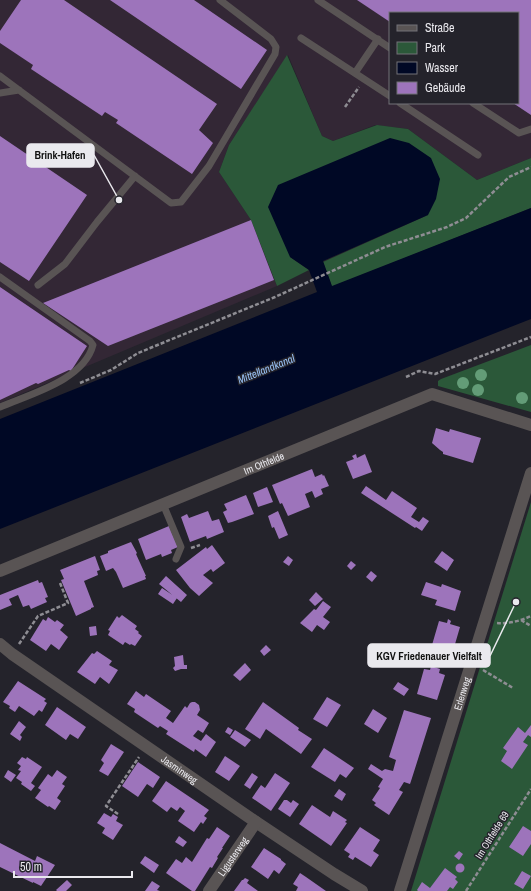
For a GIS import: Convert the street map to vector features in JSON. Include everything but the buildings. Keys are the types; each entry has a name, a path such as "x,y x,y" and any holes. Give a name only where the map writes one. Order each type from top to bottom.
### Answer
{"street":[{"name":"Im Othfelde","path":"0,571 432,394 531,425"},
{"name":"Erlenweg","path":"400,891 531,473"},
{"name":"Jasminweg","path":"0,644 12,654 146,747 256,822 362,891"},
{"name":"Ligusterweg","path":"209,891 256,822"}],"lane":[{"path":"0,76 171,203 181,202 209,166 275,54 276,47 271,39 220,0"},
{"path":"318,0 389,47"},
{"path":"301,38 389,95"},
{"path":"355,73 378,39"},
{"path":"0,93 19,90"},
{"path":"402,104 478,155"},
{"path":"475,104 519,133 531,129"},
{"path":"38,285 65,264 135,176"},
{"path":"0,277 90,341 93,345 91,353 80,368 67,377 0,407"},
{"path":"163,504 181,547 176,559"}],"path":[{"path":"346,107 364,79"},
{"path":"74,385 111,370 138,353 275,297 385,247 447,227 466,218 509,177 531,167"},
{"path":"406,377 419,372 434,374 531,338"},
{"path":"12,654 38,616 68,603 60,583"},
{"path":"485,620 503,624 531,616"},
{"path":"521,620 531,626"},
{"path":"472,663 513,688"},
{"path":"118,814 106,806 146,747"},
{"name":"Im Othfelde 69","path":"466,891 531,788"}],"shaded area":[{"path":"0,0 531,0 531,158 477,180 408,129 375,125 333,141 322,136 288,55 229,145 219,172 251,220 277,286 0,403"}],"green space":[{"path":"287,55 322,136 333,141 377,125 408,129 477,180 531,158 531,208 332,287 323,262 428,215 290,257 309,270 277,286 251,220 219,172 229,145"},
{"path":"531,345 531,412 438,386 438,381 441,379"},
{"path":"531,502 531,891 411,891"}],"water":[{"name":"Mittellandkanal","path":"390,138 409,143 431,158 440,179 436,199 428,215 323,261 332,286 531,208 531,319 0,529 0,419 317,292 309,270 290,257 268,207 278,185"}],"place":[{"name":"Brink-Hafen","path":"119,200"},
{"name":"KGV Friedenauer Vielfalt","path":"516,602"}]}
